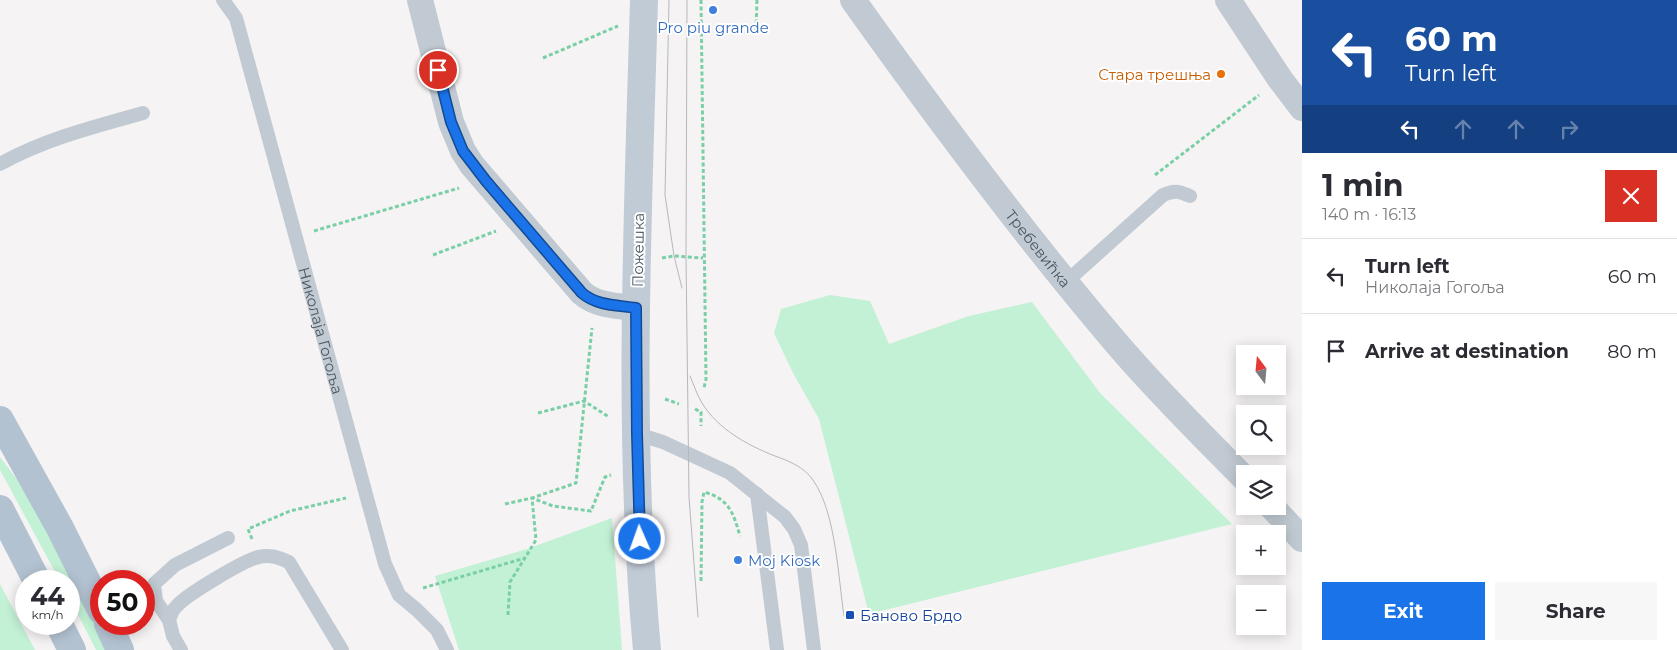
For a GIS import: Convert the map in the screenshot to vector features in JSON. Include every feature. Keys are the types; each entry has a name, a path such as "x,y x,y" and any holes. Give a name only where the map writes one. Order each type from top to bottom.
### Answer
{"main road":[{"name":"Пожешка","path":"644,0 636,308 626,428 640,539 647,650"},
{"path":"0,420 60,528 90,588"},
{"path":"0,509 31,570"},
{"path":"64,635 72,650"},
{"path":"113,635 120,650"}],"street":[{"path":"420,0 451,122 460,144 472,164 582,293 588,298 603,304 636,308"},
{"name":"Требевићка","path":"853,0 938,118 1066,282 1119,346 1175,408 1236,470"},
{"path":"1228,0 1280,79 1302,108"},
{"path":"1280,515 1300,532"}],"lane":[{"name":"Николаја Гогоља","path":"223,0 236,18 386,564 399,595 437,630 447,648"},
{"path":"0,164 38,145 71,133 142,113"},
{"path":"1066,282 1163,195 1172,191 1180,191 1190,196"},
{"path":"626,428 705,460 730,474 785,517 794,529 801,545 814,650"},
{"path":"757,494 776,650"},
{"path":"181,650 173,636 168,620 156,601 154,584 175,565 228,538"},
{"path":"168,620 175,607 189,595 258,557 273,556 289,562 342,650"}],"path":[{"path":"701,0 706,379 704,388"},
{"path":"756,30 757,0"},
{"path":"543,58 620,25"},
{"path":"1167,164 1280,79"},
{"path":"296,236 456,189"},
{"path":"433,255 499,230"},
{"path":"659,258 674,256 703,258"},
{"path":"506,504 532,498 576,483 592,325"},
{"path":"665,399 680,404"},
{"path":"538,413 584,401 626,428"},
{"path":"695,409 701,412 701,426"},
{"path":"532,498 553,506 591,512 605,477 617,473"},
{"path":"701,581 702,502 704,492 717,495 731,510 741,543"},
{"path":"248,529 290,511 366,493"},
{"path":"508,614 510,582 536,540 532,498"},
{"path":"399,595 525,558"}],"green space":[{"path":"830,295 870,301 889,344 969,316 1032,302 1100,393 1232,524 869,614 819,419 793,373 774,333 781,309"},
{"path":"0,457 25,490 68,570 54,570 0,470"},
{"path":"612,518 622,650 459,650 435,576 527,549"},
{"path":"0,584 15,612 15,635 27,635 35,650 0,650"},
{"path":"80,594 90,612 90,635 102,635 110,650 96,650 80,619"}],"tram line":[{"path":"669,0 665,195 674,256 682,288"},
{"path":"687,0 686,257 689,497 698,617"},
{"path":"690,376 702,403 716,421 754,447 796,465 813,480 821,494 831,527 838,564 844,616"}],"place":[{"name":"Pro piu grande","path":"713,10"},
{"name":"Стара трешња","path":"1221,74"},
{"name":"Moj Kiosk","path":"738,560"},
{"name":"Баново Брдо","path":"850,615"}],"route":[{"path":"438,70 456,137 463,151 479,173 582,293 588,298 603,304 636,308 640,539"}]}
